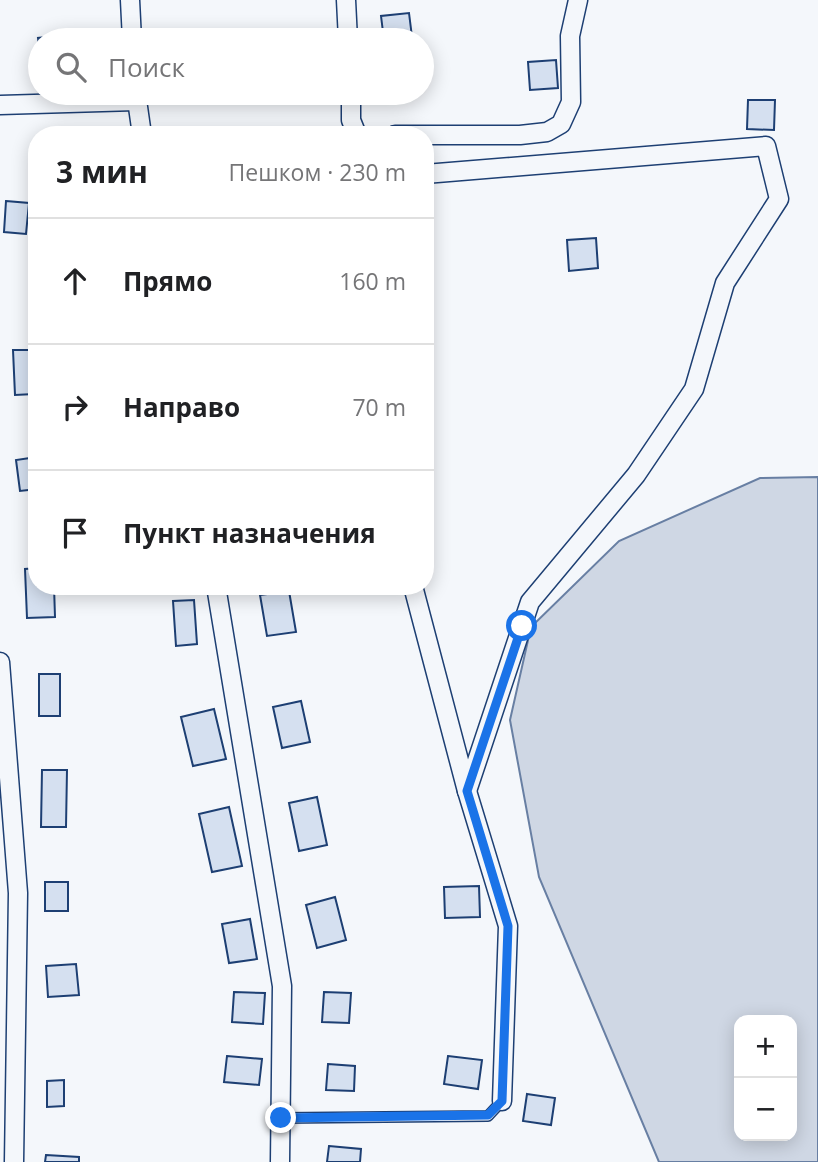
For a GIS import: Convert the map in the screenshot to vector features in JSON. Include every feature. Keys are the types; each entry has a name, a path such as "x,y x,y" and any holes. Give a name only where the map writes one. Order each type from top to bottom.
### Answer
{"street":[{"path":"130,0 131,28"},
{"path":"346,0 347,28"},
{"path":"434,135 520,135 547,132 561,124 571,102 570,36 578,0"},
{"path":"0,105 28,103"},
{"path":"137,105 141,126"},
{"path":"351,105 353,126"},
{"path":"434,173 766,146 779,199 725,283 694,388 636,475 530,602 467,791"},
{"path":"217,595 282,986 280,1162"},
{"path":"415,595 467,791 508,926 502,1101"},
{"path":"0,662 18,893 14,1162"}],"lane":[{"path":"281,1118 488,1115 502,1101"}],"shaded area":[{"path":"818,477 818,1162 659,1162 539,877 510,720 531,627 619,541 760,478"}],"building":[{"path":"409,13 411,28 382,28 381,16"},
{"path":"556,60 558,88 530,90 528,62"},
{"path":"748,100 775,100 774,130 747,129"},
{"path":"6,201 28,203 26,234 4,232"},
{"path":"596,238 598,268 569,271 567,240"},
{"path":"13,350 28,350 28,394 15,395"},
{"path":"28,458 28,490 20,491 16,460"},
{"path":"25,569 28,569 28,595 54,595 55,617 27,618"},
{"path":"260,595 290,595 296,632 267,636"},
{"path":"194,600 197,644 176,646 173,601"},
{"path":"39,674 60,674 60,716 39,716"},
{"path":"301,701 310,742 282,748 273,707"},
{"path":"214,709 226,759 193,766 181,717"},
{"path":"42,770 67,770 66,827 41,827"},
{"path":"317,797 327,845 299,851 289,803"},
{"path":"229,807 242,866 212,872 199,814"},
{"path":"45,882 68,882 68,911 45,911"},
{"path":"479,886 480,917 445,918 444,887"},
{"path":"335,897 346,940 317,948 306,905"},
{"path":"250,919 257,959 229,963 222,924"},
{"path":"76,964 79,995 48,997 46,966"},
{"path":"234,992 265,993 263,1024 232,1022"},
{"path":"324,992 351,993 349,1023 322,1022"},
{"path":"227,1056 262,1059 259,1085 224,1082"},
{"path":"448,1056 482,1060 478,1089 444,1084"},
{"path":"328,1064 355,1066 354,1091 326,1090"},
{"path":"64,1080 64,1106 47,1107 47,1081"},
{"path":"527,1094 555,1098 551,1125 523,1121"},
{"path":"329,1146 361,1149 360,1162 327,1162"},
{"path":"46,1155 79,1157 79,1162 45,1162"}],"route":[{"path":"281,1118 488,1115 502,1101 508,926 467,791 522,626"}]}
